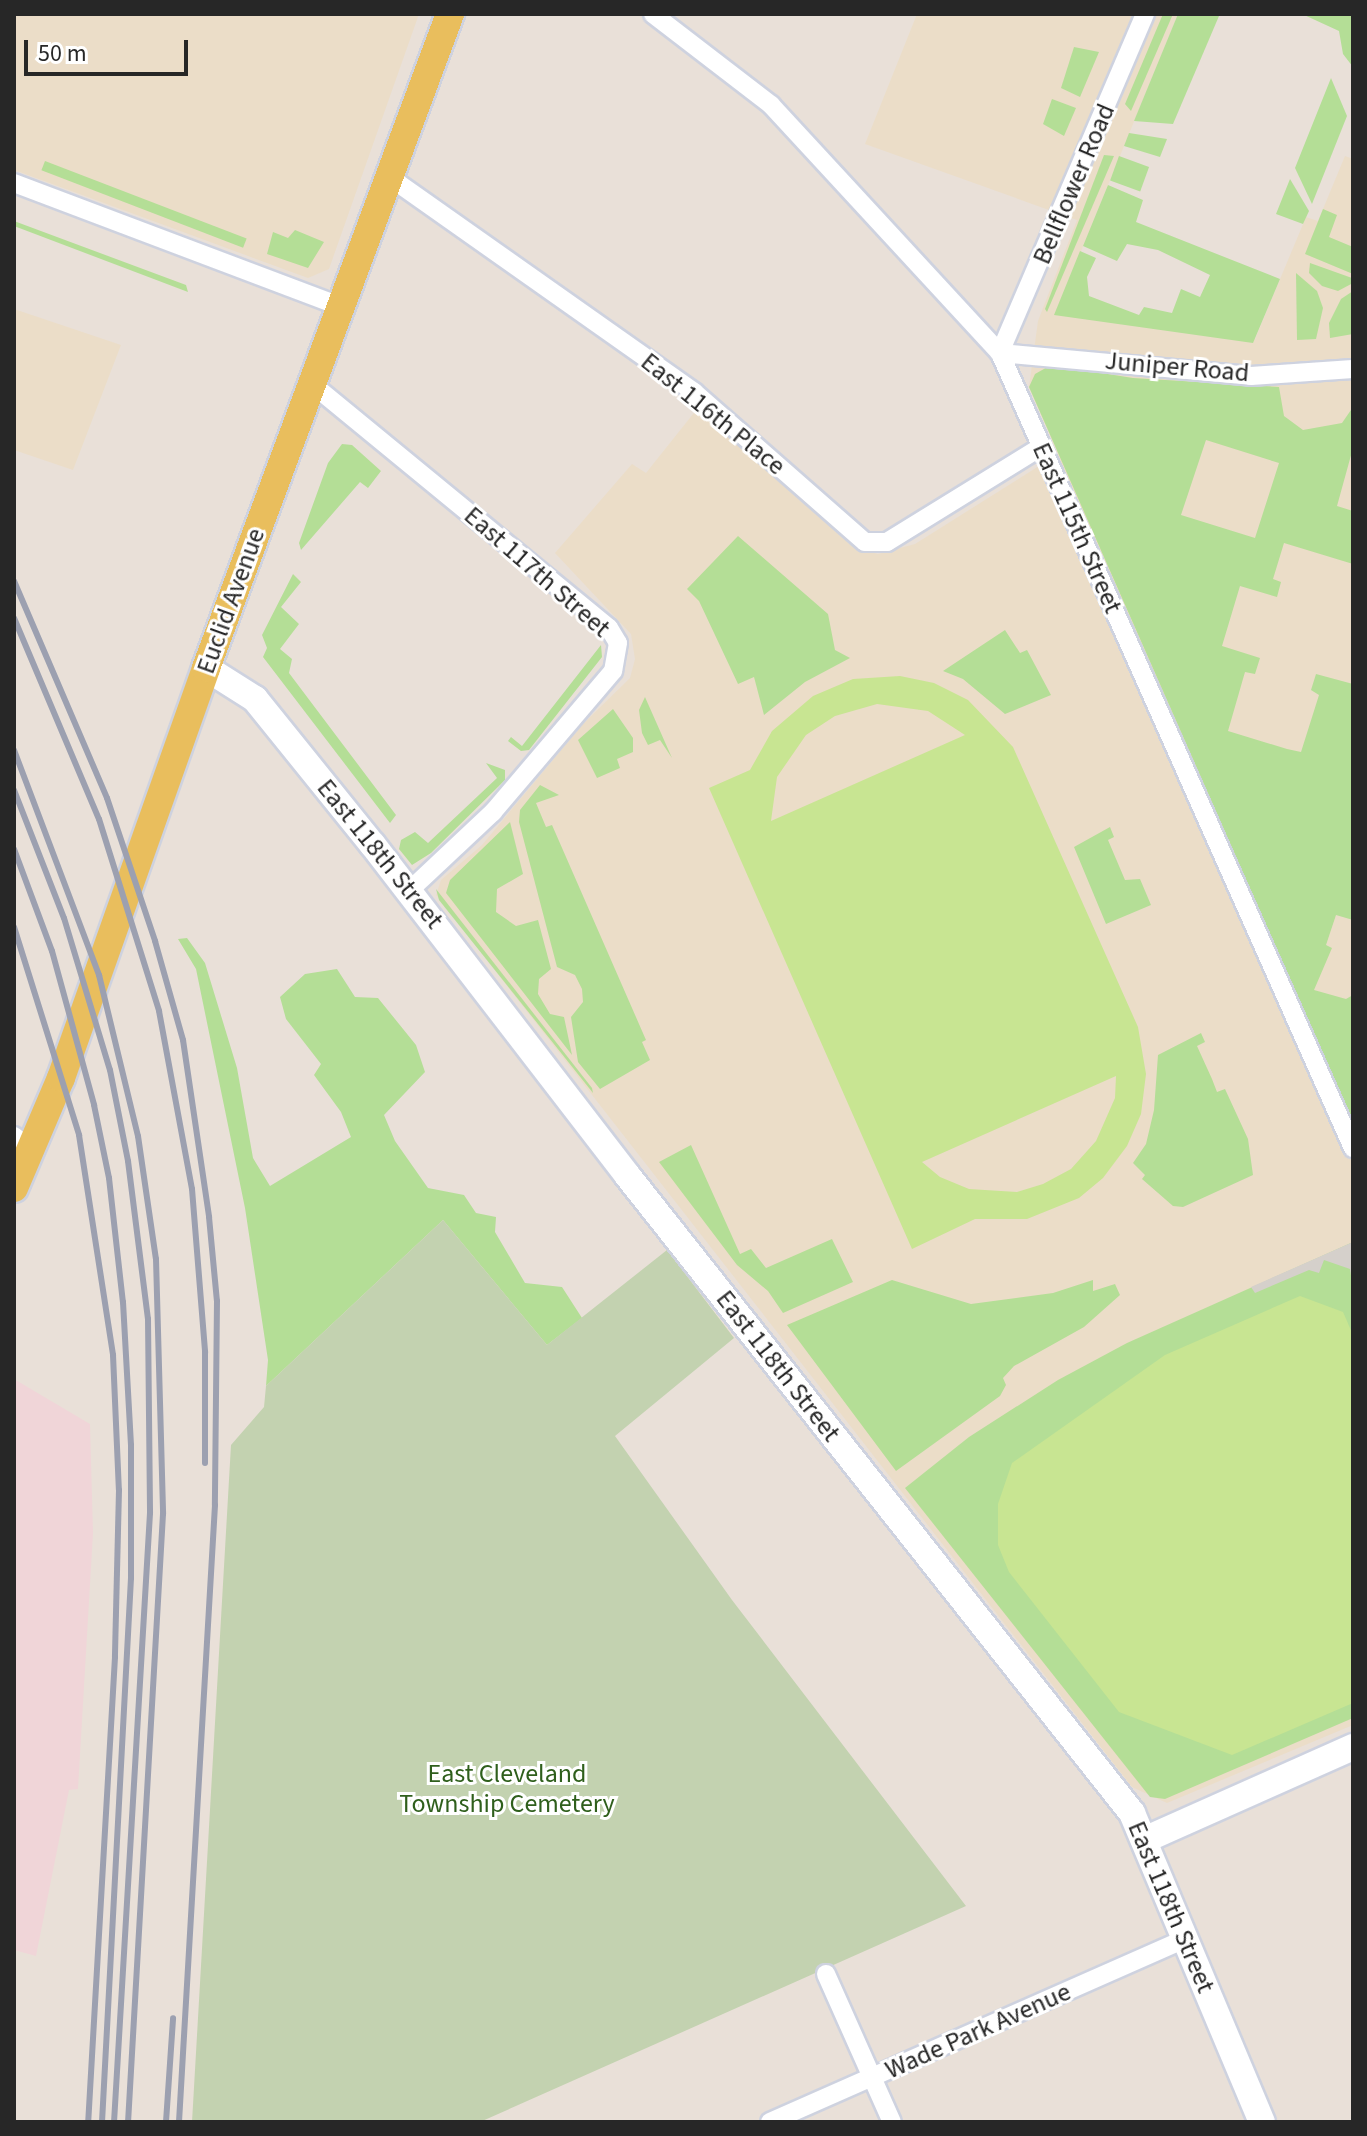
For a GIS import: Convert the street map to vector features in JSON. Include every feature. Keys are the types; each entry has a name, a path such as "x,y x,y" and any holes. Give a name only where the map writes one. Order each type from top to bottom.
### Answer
{"main road":[{"name":"Euclid Avenue","path":"14,1188 22,1142 65,1067 206,668 450,14"}],"street":[{"name":"East 115th Street","path":"653,14 771,105 1000,353 1353,1148"},
{"name":"Bellflower Road","path":"1000,353 1145,14"},
{"name":"East 116th Place","path":"388,176 694,392 865,542 887,542 1041,447"},
{"path":"14,183 342,307"},
{"name":"Juniper Road","path":"1000,353 1251,376 1353,369"},
{"name":"East 117th Street","path":"312,384 609,628 618,643 613,671 493,812 410,890"},
{"name":"East 118th Street","path":"206,668 255,699 410,890 627,1175 1068,1727 1132,1813 1262,2122"},
{"path":"1144,1840 1353,1747"},
{"name":"Wade Park Avenue","path":"770,2122 1185,1939"},
{"path":"826,1974 892,2122"}],"shaded area":[{"path":"14,14 419,14 329,269 308,278 17,171 14,177"},
{"path":"917,14 1178,14 1057,310 1255,339 1306,217 1318,221 1345,156 1353,159 1353,1725 1167,1803 1132,1787 436,895 441,880 482,845 583,724 630,678 635,659 631,634 555,553 632,464 646,473 697,409 863,550 878,554 915,544 1058,454 1029,387 1038,321 1077,220 865,144"},
{"path":"14,309 121,345 73,470 14,450"},
{"path":"1353,1242 1353,1289 1350,1269 1324,1260 1319,1273 1309,1270 1255,1293 1251,1287"},
{"path":"14,1379 90,1424 93,1533 78,1789 69,1790 36,1956 14,1950"}],"green space":[{"path":"1163,14 1173,14 1131,111 1125,104"},
{"path":"1178,14 1219,16 1173,124 1134,121"},
{"path":"1302,14 1353,14 1353,67 1343,54 1339,31"},
{"path":"1074,47 1099,52 1080,97 1061,88"},
{"path":"1331,78 1347,116 1312,204 1295,168"},
{"path":"1052,99 1076,108 1064,136 1043,124"},
{"path":"1129,133 1167,139 1160,157 1124,146"},
{"path":"1104,155 1114,156 1047,312 1045,309"},
{"path":"1119,156 1149,167 1140,191 1110,180"},
{"path":"45,161 247,238 243,248 41,170"},
{"path":"1290,179 1309,211 1303,224 1276,214"},
{"path":"1108,185 1143,200 1136,222 1280,279 1253,343 1054,315 1080,251 1096,258 1087,277 1089,296 1139,315 1144,307 1172,313 1181,289 1200,297 1210,275 1158,250 1127,244 1117,261 1083,246"},
{"path":"1323,209 1337,215 1329,237 1353,247 1353,274 1305,254"},
{"path":"14,221 186,285 188,292 14,226"},
{"path":"295,230 324,242 308,268 267,254 273,232 288,238"},
{"path":"1310,263 1352,278 1353,283 1338,291 1322,286 1309,273"},
{"path":"1296,273 1317,291 1323,308 1316,339 1297,340"},
{"path":"1353,291 1353,334 1330,338 1329,323 1341,299"},
{"path":"1051,365 1133,378 1279,387 1284,416 1303,430 1342,423 1353,407 1353,448 1337,506 1353,511 1353,564 1284,543 1273,579 1281,582 1277,597 1240,586 1222,646 1260,658 1255,674 1245,672 1228,731 1287,749 1301,752 1319,695 1311,690 1316,674 1353,684 1353,920 1336,915 1326,945 1332,948 1314,990 1346,999 1353,995 1353,1122 1029,387 1035,374","holes":["1206,440 1279,463 1255,538 1181,515"]},
{"path":"342,444 352,445 381,471 368,488 360,482 301,550 299,543 328,463"},
{"path":"738,536 828,614 835,650 850,658 805,682 764,715 754,677 738,684 699,601 687,589"},
{"path":"293,574 301,582 281,607 299,624 280,649 292,659 289,673 396,815 390,823 263,657 267,648 262,635"},
{"path":"1005,630 1020,653 1027,650 1051,695 1005,714 963,679 943,671"},
{"path":"601,645 602,657 529,750 521,751 508,741 511,737 522,746"},
{"path":"900,676 934,683 968,700 1013,747 1138,1027 1146,1074 1141,1114 1127,1146 1103,1178 1079,1198 1027,1219 975,1219 912,1249 709,788 750,770 772,731 813,696 853,679","holes":["877,704 928,711 965,735 771,821 777,777 806,735 835,716","1116,1076 1115,1098 1096,1141 1071,1169 1043,1184 1017,1192 969,1189 940,1177 922,1162"]},
{"path":"645,697 672,758 660,740 648,745 642,733 639,710"},
{"path":"613,709 633,738 633,752 617,759 620,768 597,778 578,740"},
{"path":"486,763 505,770 505,780 431,853 412,865 399,849 401,840 415,832 428,843 497,778"},
{"path":"540,785 559,795 536,803 546,827 552,825 646,1040 642,1042 650,1060 600,1089 578,1062 571,1017 583,1002 582,989 575,975 557,967 519,822 520,810"},
{"path":"510,822 523,874 497,889 496,912 516,926 538,920 551,969 539,979 538,994 550,1014 564,1017 572,1055 446,893 450,880"},
{"path":"1110,827 1114,837 1108,840 1125,880 1140,879 1151,905 1106,924 1074,847"},
{"path":"436,889 592,1088 593,1093 439,900"},
{"path":"187,938 205,963 237,1068 253,1158 270,1186 351,1137 341,1112 314,1075 321,1064 286,1019 280,997 305,974 337,969 355,997 378,998 416,1045 425,1072 384,1115 395,1141 428,1188 464,1195 476,1213 496,1217 495,1232 525,1283 562,1287 582,1318 547,1345 443,1220 266,1386 268,1360 245,1208 196,969 178,939"},
{"path":"1201,1033 1205,1042 1197,1046 1217,1092 1225,1089 1248,1139 1253,1175 1183,1207 1173,1206 1142,1179 1145,1175 1133,1163 1146,1144 1154,1110 1158,1055"},
{"path":"691,1145 740,1254 751,1249 766,1268 832,1239 853,1282 783,1313 768,1291 737,1265 659,1162"},
{"name":"East Cleveland Township Cemetery","path":"443,1220 547,1345 667,1250 734,1338 615,1436 732,1600 966,1906 480,2122 192,2122 231,1445 264,1407 266,1386"},
{"path":"1353,1242 1353,1718 1165,1799 1150,1797 905,1488 969,1437 1058,1380 1127,1343"},
{"path":"892,1280 971,1304 1053,1293 1093,1280 1093,1291 1115,1284 1120,1295 1084,1327 1014,1366 1003,1378 1006,1385 1000,1396 896,1471 787,1325"},
{"path":"1300,1296 1343,1312 1353,1335 1353,1703 1232,1755 1119,1712 1009,1572 998,1545 998,1504 1012,1463 1165,1355"}],"railway":[{"path":"14,581 107,798 155,941 183,1040 209,1217 217,1301 215,1505 179,2122"},
{"path":"14,618 99,819 159,1011 192,1189 205,1352 205,1463"},
{"path":"14,750 99,975 138,1136 156,1259 163,1514 128,2122"},
{"path":"14,790 64,918 110,1070 128,1161 148,1319 150,1513 114,2122"},
{"path":"14,849 52,951 94,1105 109,1178 123,1302 131,1445 131,1578 102,2122"},
{"path":"14,927 79,1135 113,1355 119,1490 115,1657 88,2122"},
{"path":"166,2122 173,2018"}]}
